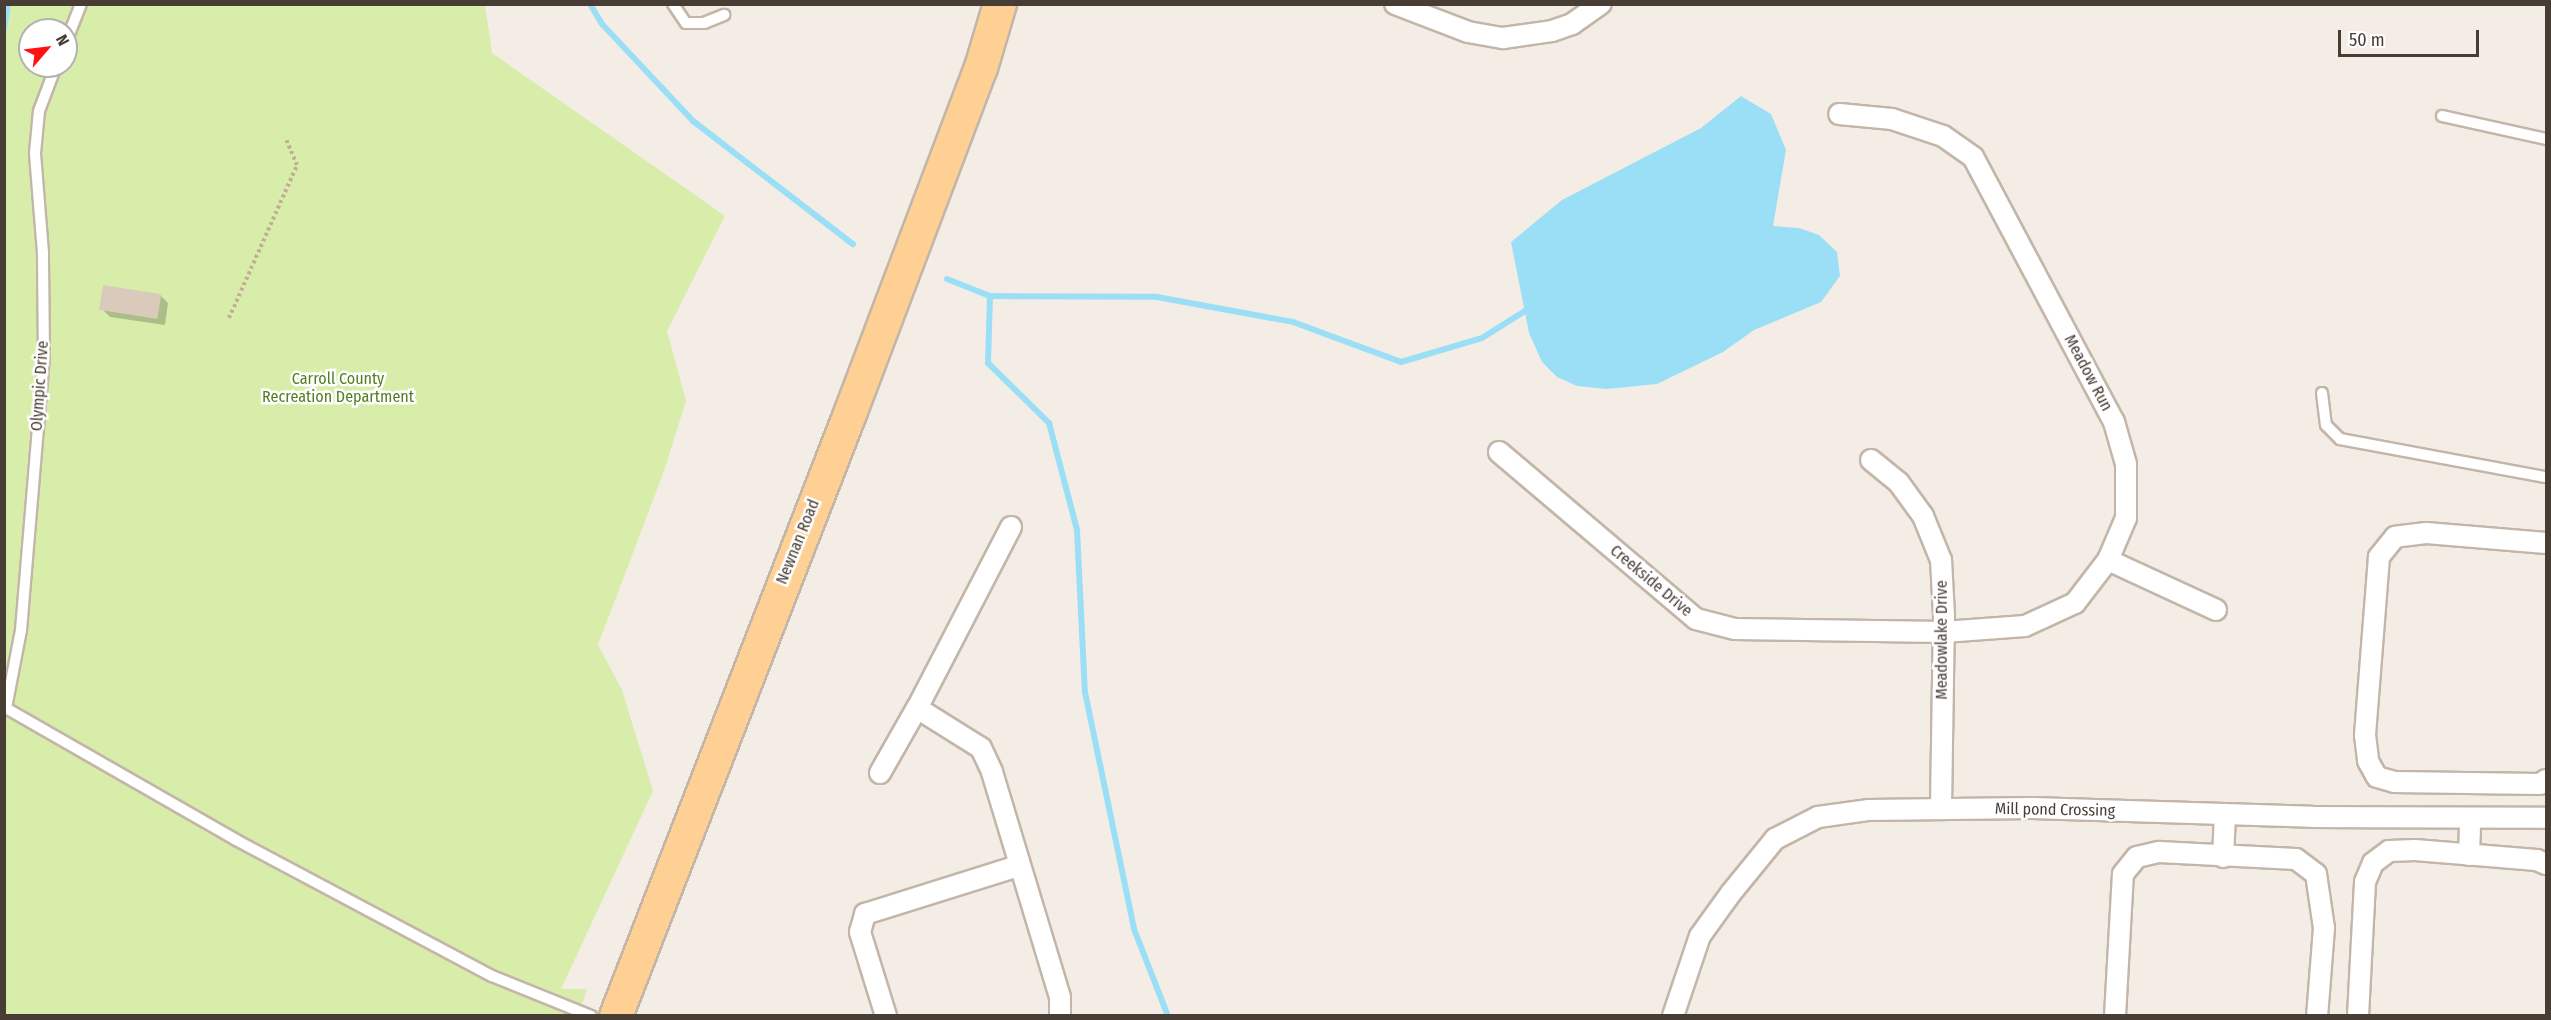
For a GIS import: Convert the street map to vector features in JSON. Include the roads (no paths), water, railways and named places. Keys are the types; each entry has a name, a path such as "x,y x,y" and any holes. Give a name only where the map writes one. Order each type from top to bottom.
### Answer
{"main road":[{"name":"Newnan Road","path":"616,1016 981,68 1000,4"},
{"name":"Newnan Road","path":"981,68 1013,4"}],"street":[{"path":"1395,4 1468,32 1503,38 1532,36 1572,24 1601,4"},
{"name":"Meadow Run","path":"1839,114 1902,123 1943,136 1973,157 2114,422 2126,464 2126,518 2108,560 2075,603 2025,626 1944,632"},
{"name":"Creekside Drive","path":"1499,452 1696,619 1735,629 1944,632"},
{"name":"Meadowlake Drive","path":"1871,460 1899,483 1923,516 1941,560 1944,632 1941,809"},
{"path":"879,773 917,708 1011,527"},
{"path":"2547,543 2426,533 2395,537 2379,557 2365,735 2368,761 2377,777 2394,782 2540,784 2547,780"},
{"path":"2108,560 2216,610"},
{"path":"917,708 981,748 992,772 1018,866 1060,996 1060,1016"},
{"path":"2457,784 2465,818 2469,855"},
{"name":"Mill pond Crossing","path":"1673,1016 1700,936 1775,839 1818,817 1868,810 2032,808 2225,814 2547,818"},
{"path":"2223,857 2225,814"},
{"path":"2358,1016 2366,882 2373,863 2389,851 2537,860 2547,864"},
{"path":"2115,1016 2123,874 2137,857 2159,852 2296,859 2316,874 2325,928 2317,1016"},
{"path":"886,1016 860,932 865,914 1018,866"}],"lane":[{"path":"75,18 81,4"},
{"path":"673,4 686,23 704,23 724,15"},
{"name":"Olympic Drive","path":"5,707 21,630 44,356 43,254 35,153 39,111 51,78"},
{"path":"2442,116 2547,139"},
{"path":"2322,393 2326,425 2340,439 2547,477"},
{"path":"5,707 236,840 492,976 591,1016"}],"water":[{"path":"1741,96 1771,114 1786,150 1773,226 1799,228 1819,235 1837,252 1840,276 1821,302 1754,330 1723,352 1657,384 1607,389 1577,386 1557,377 1542,362 1529,333 1511,242 1562,200 1701,128"}],"waterway":[{"path":"4,29 8,4"},
{"path":"590,4 602,24 693,121 853,244"},
{"path":"947,279 990,296 1157,297 1293,322 1401,362 1482,338 1525,311"},
{"path":"990,296 988,363 1049,423 1077,530 1085,692 1134,929 1168,1016"}],"park label":[{"name":"Carroll County Recreation Department","path":"338,388"}]}
